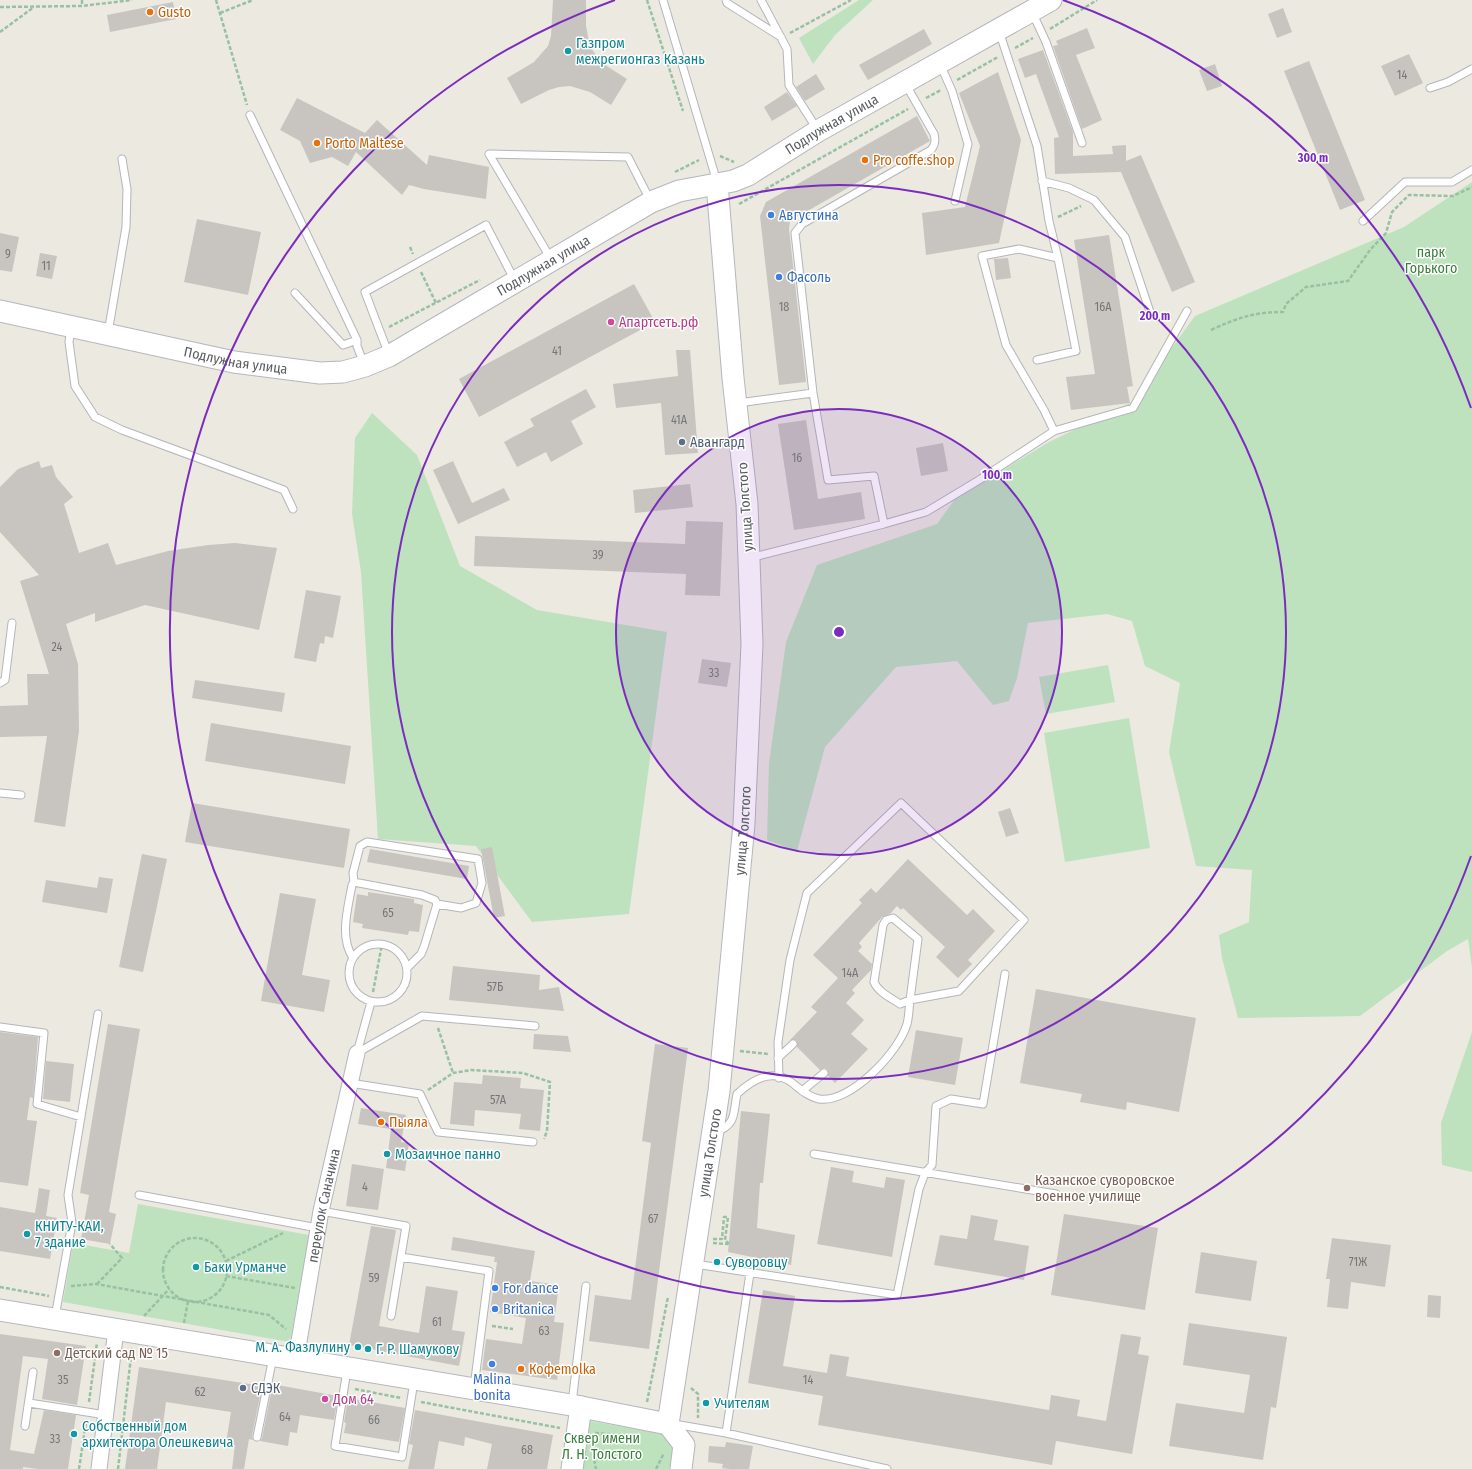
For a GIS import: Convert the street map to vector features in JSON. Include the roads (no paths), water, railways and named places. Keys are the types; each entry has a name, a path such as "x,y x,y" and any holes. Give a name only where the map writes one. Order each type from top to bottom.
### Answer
{"street":[{"name":"Подлужная улица","path":"0,311 234,362 320,373 344,372 365,366 390,356 651,202 679,191 717,184 748,175 818,131 999,31 1051,0"},
{"name":"улица Толстого","path":"668,1424 719,1091 744,824 752,644 747,504 736,404 717,184"},
{"name":"переулок Саначина","path":"296,1359 321,1211 357,1053"},
{"path":"0,1310 576,1406 668,1424 684,1445 681,1469"},
{"path":"99,1469 116,1330"},
{"path":"572,1469 576,1406"}],"lane":[{"path":"663,0 717,184"},
{"path":"726,0 727,3 750,19 781,37"},
{"path":"761,0 787,49 789,85 818,131"},
{"path":"1031,12 1046,42 1082,143"},
{"path":"999,31 1037,146 1049,221 1058,258 1076,352 1037,360"},
{"path":"940,64 952,91 968,144 955,201"},
{"path":"1430,88 1448,82 1472,69"},
{"path":"884,524 874,476 828,480 813,393 796,233 802,224 934,147 936,142 934,134 905,83"},
{"path":"250,115 357,340 356,346 365,366"},
{"path":"553,261 489,154 628,157 651,202"},
{"path":"107,334 126,227 127,189 122,160"},
{"path":"1363,221 1405,182 1452,182 1472,170"},
{"path":"1042,181 1069,188 1094,200 1125,237 1151,315"},
{"path":"390,356 365,292 486,225 516,283"},
{"path":"1054,431 1044,410 1006,345 982,256 1019,248 1058,258"},
{"path":"295,293 343,345 357,340"},
{"path":"749,558 926,512 979,480 1054,431 1133,408 1187,311"},
{"path":"71,326 69,342 75,386 95,417 122,430 284,490 293,509"},
{"path":"736,404 813,393"},
{"path":"0,683 5,680 12,623"},
{"path":"0,793 21,796"},
{"path":"712,1133 725,1128 733,1121 736,1099 740,1092 758,1078 770,1075 779,1078 789,1080 802,1091 818,1099 835,1099 852,1090 875,1071 897,1043 907,1025 910,1000 918,940 893,918 886,920 883,925 874,982 876,986 887,996 900,1004 910,1000 959,991 1024,920 901,803 807,893 790,960 778,1042 779,1078"},
{"path":"353,958 349,952 345,930 351,891 354,882 353,873 360,846 367,842 478,859 482,883 476,903 462,908 437,904 435,900 422,895 354,882"},
{"path":"407,968 421,954 437,904"},
{"path":"382,944 397,951 404,958 407,968 407,977 404,986 398,994 386,1001 371,1002 363,999 351,986 348,970 353,958 362,948 370,945 382,944"},
{"path":"693,1263 896,1295 920,1189 925,1173 932,1165 936,1106 951,1099 983,1104 1005,974"},
{"path":"357,1053 371,1002"},
{"path":"55,1319 72,1223 68,1195 98,1014"},
{"path":"357,1053 422,1016 535,1026"},
{"path":"0,1027 44,1033 37,1104 81,1117"},
{"path":"778,1058 793,1044"},
{"path":"802,1091 824,1072"},
{"path":"350,1083 420,1094 438,1132 533,1142"},
{"path":"814,1154 1056,1194"},
{"path":"139,1195 318,1228"},
{"path":"321,1211 406,1226 391,1316"},
{"path":"401,1257 488,1271 474,1389"},
{"path":"726,1434 750,1272"},
{"path":"576,1406 586,1286"},
{"path":"258,1437 273,1356"},
{"path":"347,1368 335,1446 402,1457 415,1379"},
{"path":"25,1426 33,1372"},
{"path":"28,1403 106,1415"},
{"path":"668,1424 726,1434 887,1469"}],"place":[{"name":"Gusto","path":"150,12"},
{"name":"Газпром межрегионгаз Казань","path":"568,51"},
{"name":"Porto Maltese","path":"317,143"},
{"name":"Pro coffe.shop","path":"865,160"},
{"name":"Августина","path":"771,215"},
{"name":"Фасоль","path":"779,277"},
{"name":"Апартсеть.рф","path":"611,322"},
{"name":"Авангард","path":"682,442"},
{"name":"Пыяла","path":"381,1122"},
{"name":"Мозаичное панно","path":"387,1154"},
{"name":"Казанское суворовское военное училище","path":"1027,1188"},
{"name":"КНИТУ-КАИ, 7 здание","path":"27,1234"},
{"name":"Суворовцу","path":"717,1262"},
{"name":"Баки Урманче","path":"196,1267"},
{"name":"For dance","path":"495,1288"},
{"name":"Britanica","path":"495,1309"},
{"name":"М. А. Фазлулину","path":"358,1347"},
{"name":"Г. Р. Шамукову","path":"368,1349"},
{"name":"Детский сад № 15","path":"57,1353"},
{"name":"Malina bonita","path":"492,1364"},
{"name":"Кофеmolka","path":"521,1369"},
{"name":"СДЭК","path":"243,1388"},
{"name":"Дом 64","path":"325,1399"},
{"name":"Учителям","path":"706,1403"},
{"name":"Собственный дом архитектора Олешкевича","path":"74,1434"}],"park label":[{"name":"парк Горького","path":"1431,260"},
{"name":"Сквер имени Л. Н. Толстого","path":"602,1446"}]}
